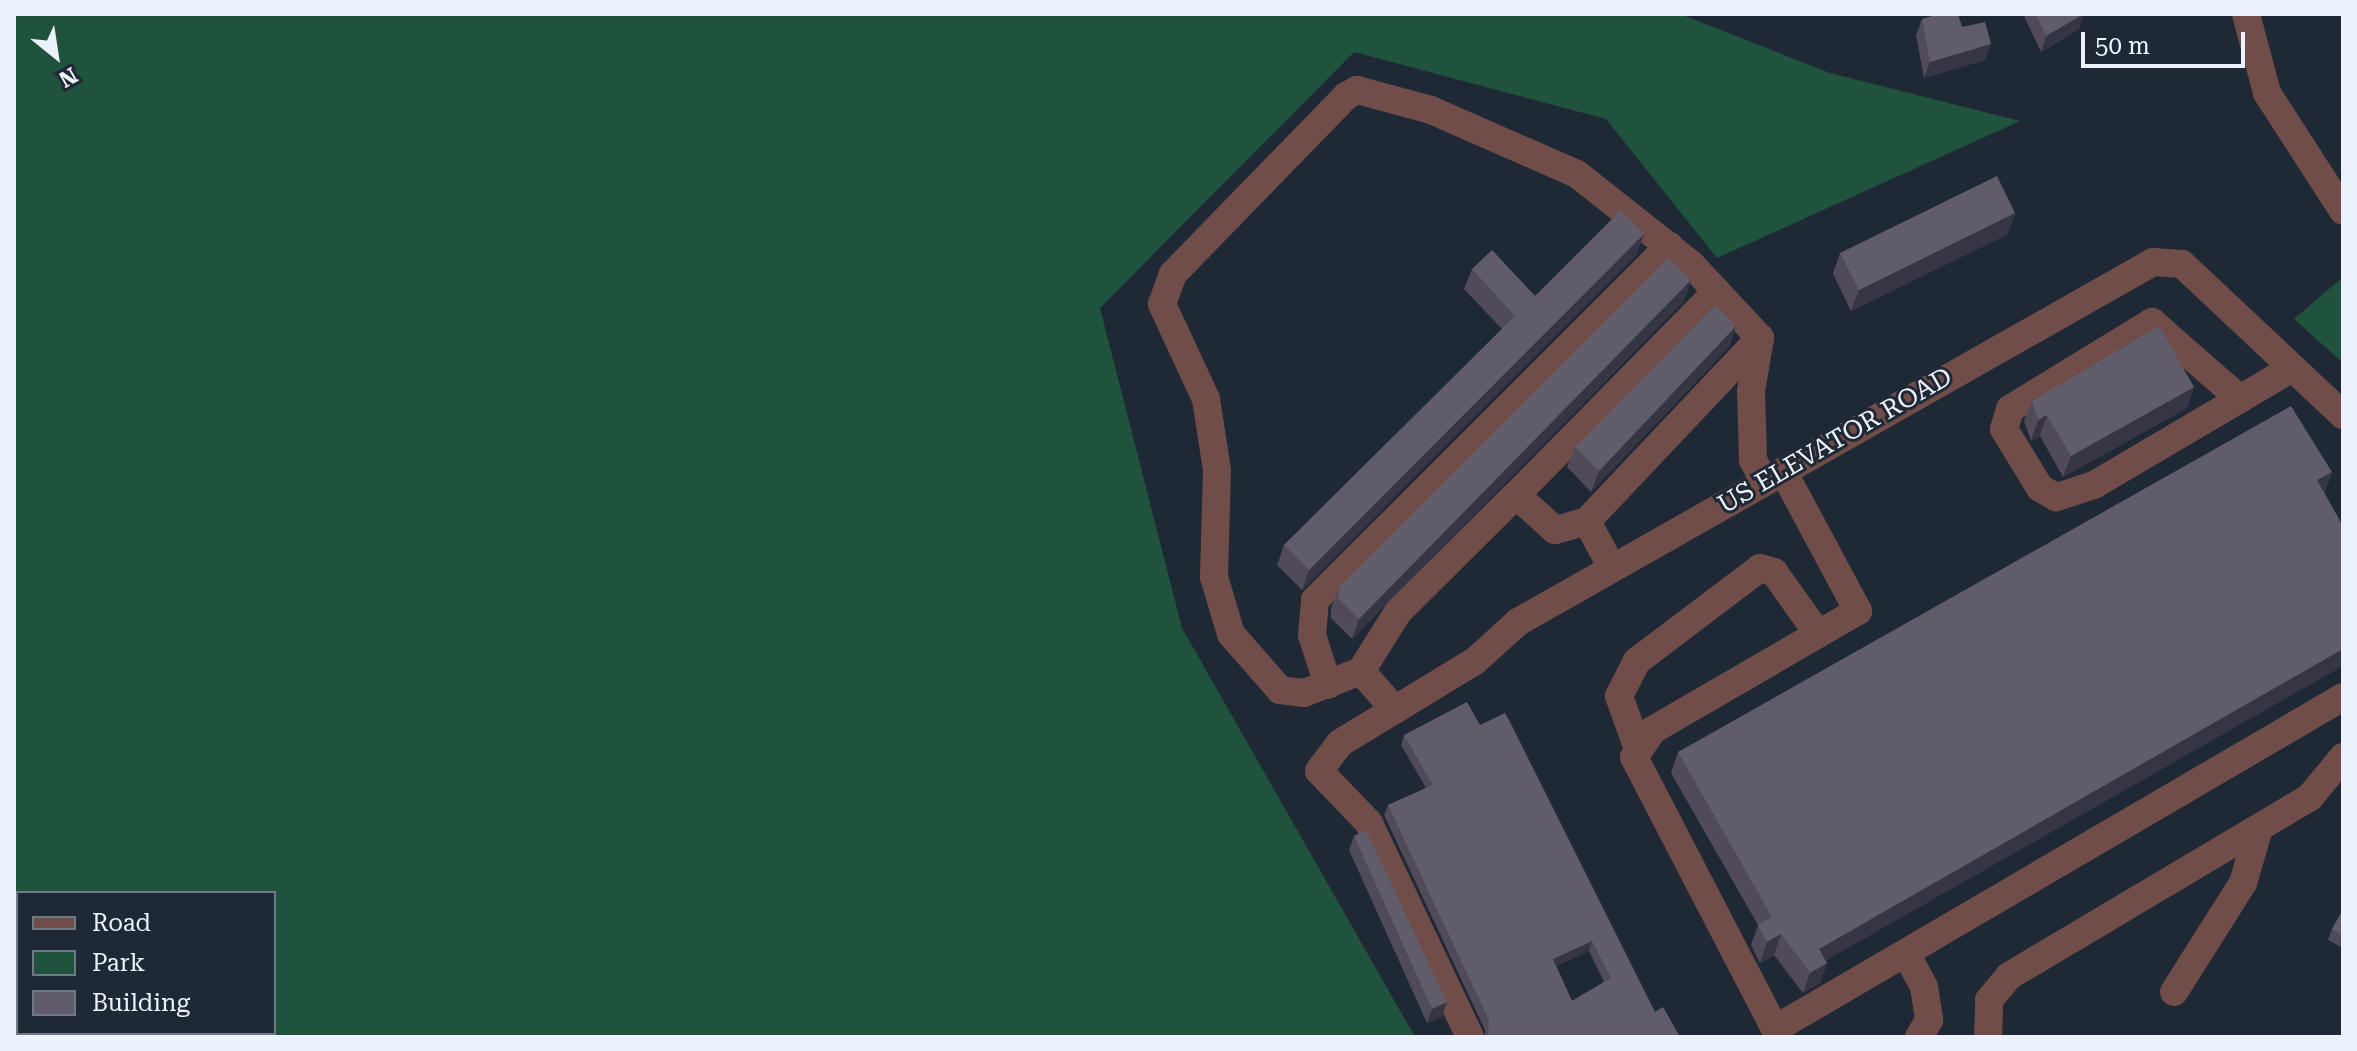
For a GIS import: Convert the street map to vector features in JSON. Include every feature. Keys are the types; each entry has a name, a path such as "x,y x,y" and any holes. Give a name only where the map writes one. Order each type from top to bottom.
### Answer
{"street":[{"path":"2246,14 2267,93 2343,211"},
{"path":"1717,291 1398,612 1361,671 1304,693 1270,683 1219,607 1217,470 1196,369 1162,304 1173,274 1357,90 1431,110 1577,174 1669,246 1717,291 1760,338"},
{"path":"1328,685 1312,635 1315,600 1669,246"},
{"name":"US ELEVATOR ROAD","path":"1470,1037 1369,823 1319,771 1340,743 1475,661 1518,622 2153,262 2182,264 2292,368"},
{"path":"2240,399 2152,322 2010,409 2004,429 2040,488 2056,497 2094,485 2240,399 2292,368 2343,415"},
{"path":"1637,746 1858,611 1774,476 1753,460 1751,391 1760,338"},
{"path":"1516,495 1555,530 1587,521 1760,338"},
{"path":"1587,521 1612,568"},
{"path":"1818,634 1774,572 1760,568 1637,661 1619,696 1637,746 1634,757 1775,1029 1907,955 2343,697"},
{"path":"1361,671 1395,710"},
{"path":"1988,1037 1989,1000 2009,976 2310,797 2343,757"},
{"path":"2174,992 2243,883 2259,828"},
{"path":"1907,955 1924,987 1929,1020 1919,1037"}],"green space":[{"path":"14,14 1680,14 1830,73 2020,121 1717,258 1606,119 1354,52 1100,308 1182,628 1415,1037 14,1037"},
{"path":"2343,277 2343,363 2294,319"}],"building":[{"path":"1939,14 1958,14 1962,27 1985,22 1991,44 1930,62 1922,19"},
{"path":"2036,14 2083,14 2046,36"},
{"path":"1997,176 2015,213 1859,290 1840,253"},
{"path":"1621,210 1644,234 1309,570 1284,545 1515,316 1472,269 1492,250 1535,296"},
{"path":"1668,258 1691,280 1359,619 1338,598 1339,587"},
{"path":"1715,305 1736,326 1599,471 1575,447"},
{"path":"2159,326 2194,387 2071,456 2047,415 2038,420 2032,401"},
{"path":"2291,406 2332,472 2317,480 2343,526 2343,649 1819,949 1827,963 1810,973 1781,934 1767,942 1758,925 1772,917 1678,752"},
{"path":"1467,702 1480,725 1505,713 1655,1012 1663,1007 1679,1035 1487,1037 1489,1020 1388,805 1433,785 1404,735","holes":["1592,941 1611,978 1572,1001 1553,959"]},
{"path":"1366,830 1447,1002 1432,1009 1354,836"},
{"path":"2343,912 2343,935 2332,929"}]}
